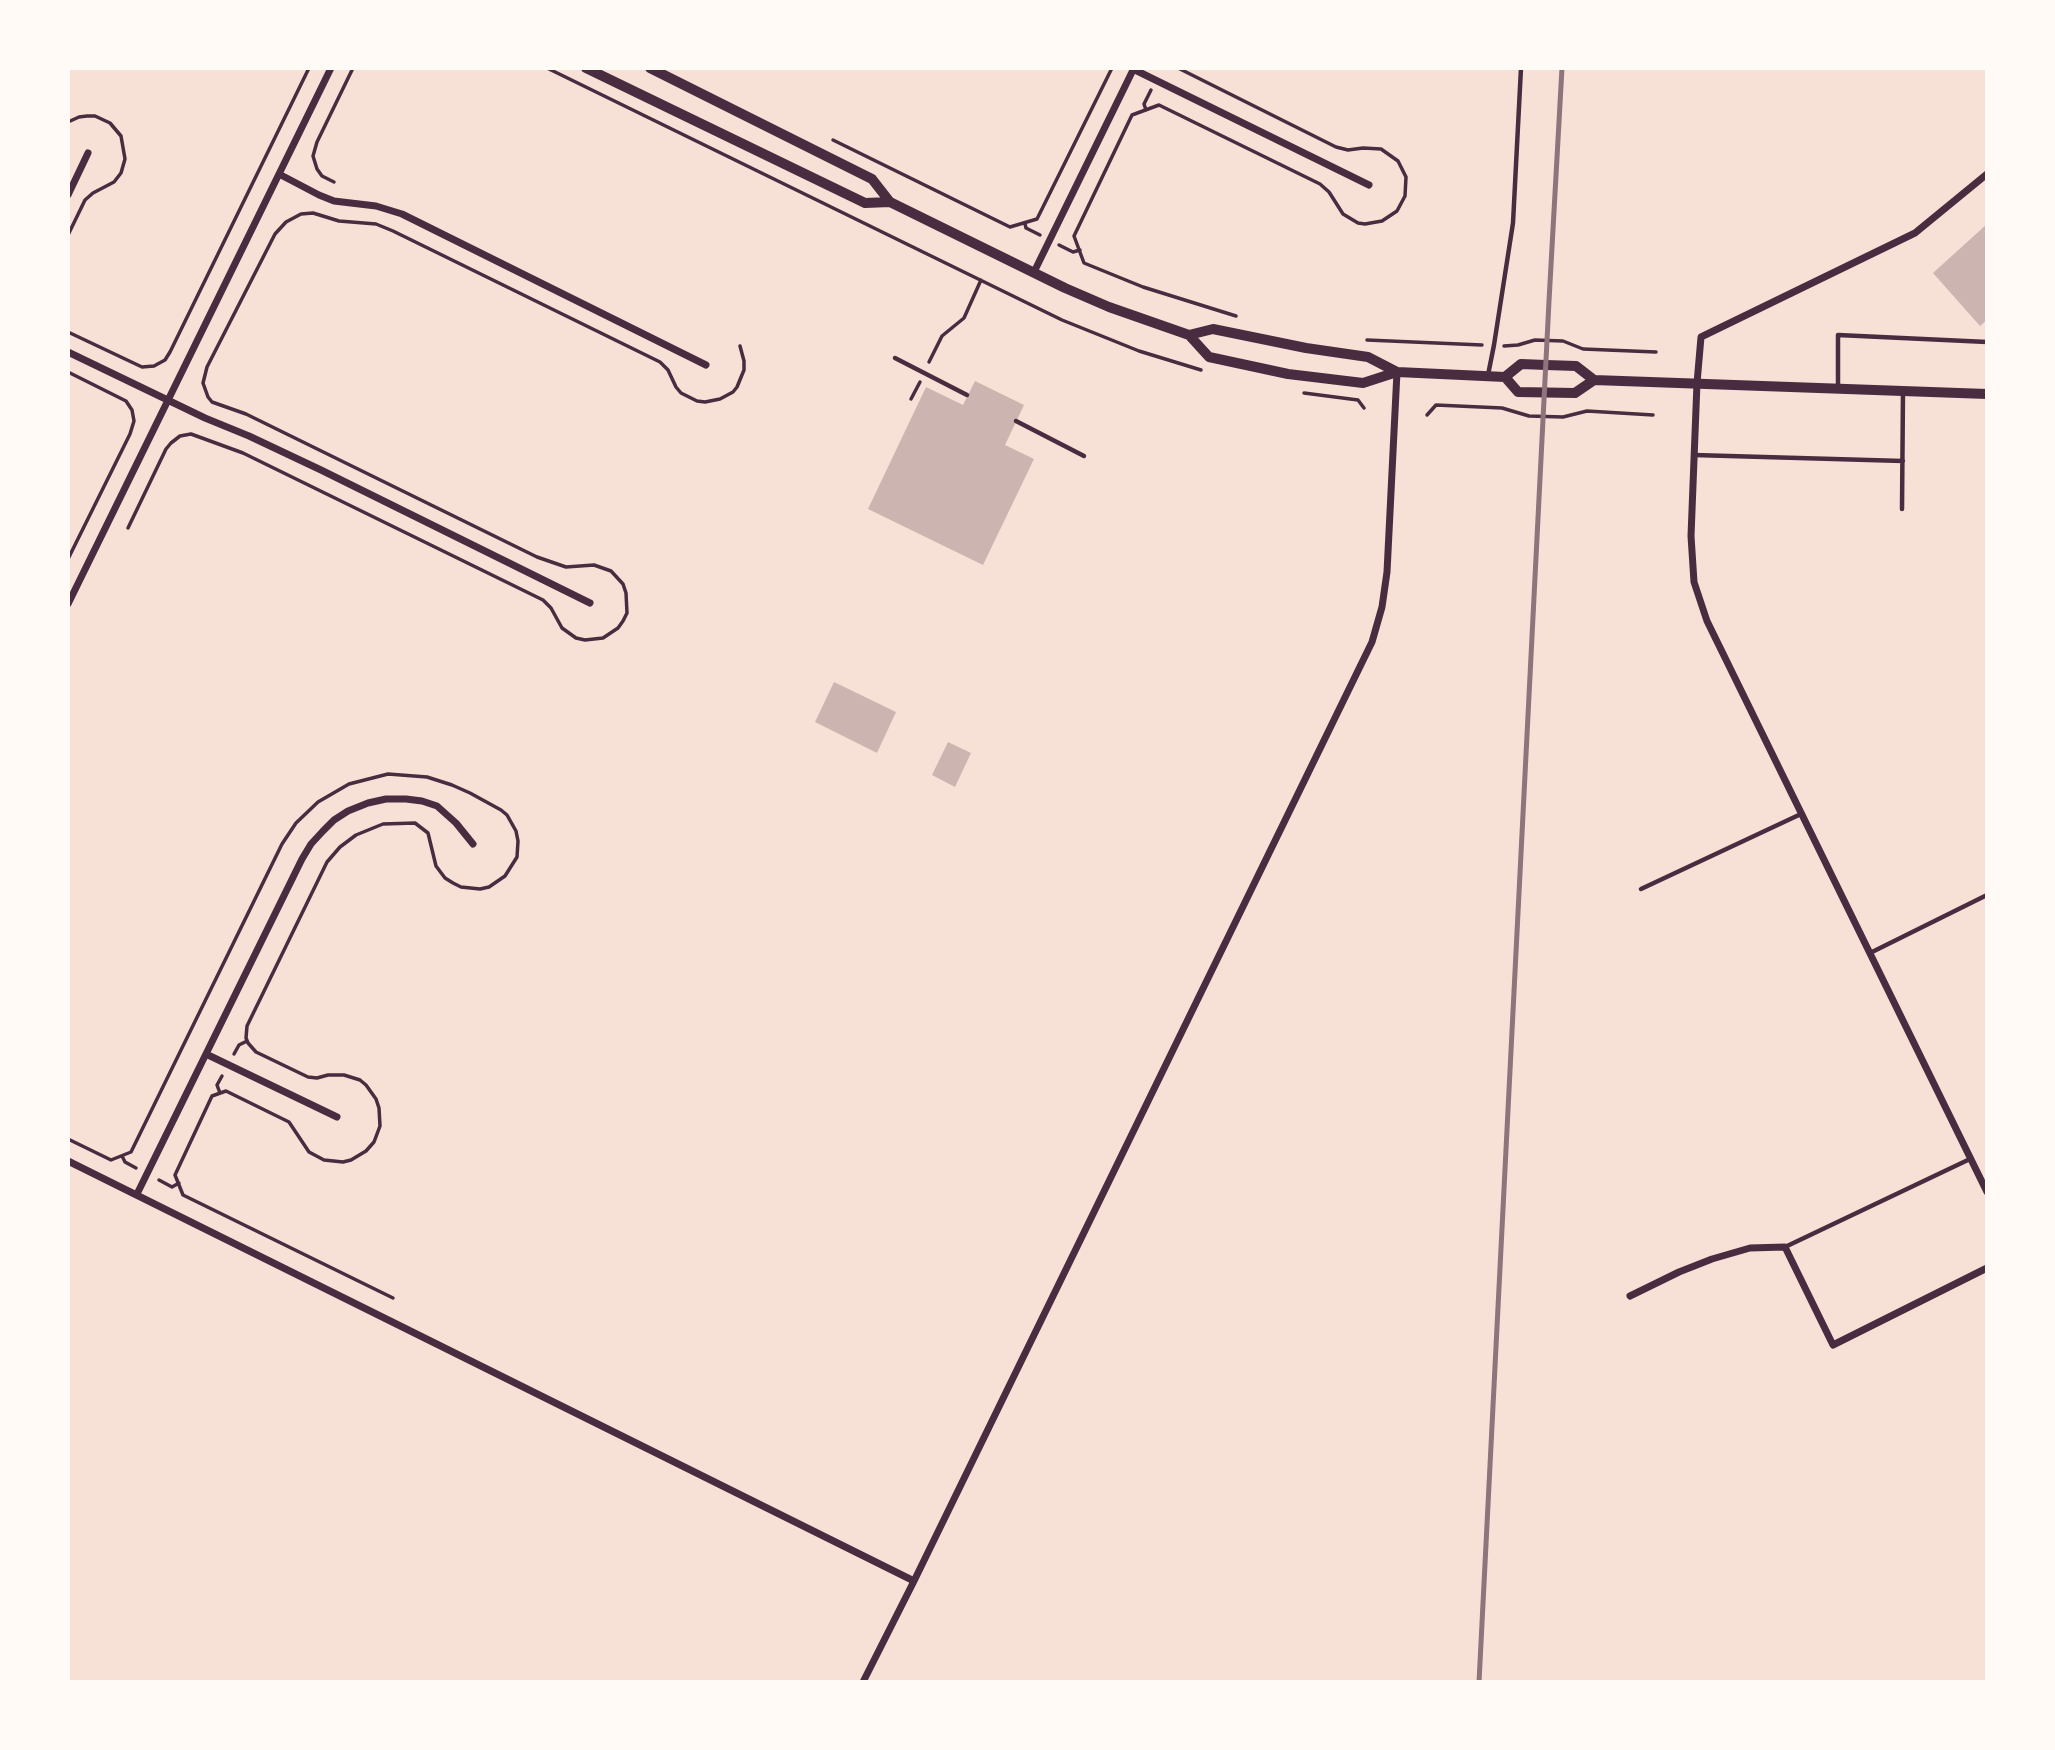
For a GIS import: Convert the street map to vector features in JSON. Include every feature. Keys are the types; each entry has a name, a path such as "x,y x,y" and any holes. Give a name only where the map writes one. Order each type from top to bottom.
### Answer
{"main road":[{"path":"586,68 864,203 890,202"},
{"path":"650,68 873,179 890,202 1109,307 1189,335 1209,357 1288,374 1363,383 1398,372 1505,377 1521,364 1576,366 1594,380"},
{"path":"1189,335 1213,329 1306,348 1368,357 1398,372"},
{"path":"1505,377 1518,392 1575,393 1594,380 1987,394"}],"street":[{"path":"68,604 331,68"},
{"path":"1034,272 1133,69 1369,184"},
{"path":"68,195 88,153"},
{"path":"279,174 334,201 376,206 402,214 706,365"},
{"path":"1987,174 1915,233 1701,337 1690,536 1694,582 1707,621 1987,1192"},
{"path":"68,352 168,401 273,447 590,603"},
{"path":"863,1682 1372,642 1382,607 1387,572 1398,372"},
{"path":"137,1194 302,859 311,844 334,820 348,811 386,799 422,801 437,806 446,813 473,844"},
{"path":"206,1054 337,1117"},
{"path":"68,1161 914,1581"},
{"path":"1630,1296 1712,1259 1750,1248 1785,1247 1833,1345 1987,1268"}],"lane":[{"path":"1488,376 1513,223 1521,68"},
{"path":"1838,388 1838,335 1987,342"},
{"path":"895,358 967,396"},
{"path":"1902,509 1903,391"},
{"path":"1016,421 1084,456"},
{"path":"1694,455 1903,461"},
{"path":"1641,889 1802,813"},
{"path":"1870,953 1987,895"},
{"path":"1785,1247 1971,1159"}],"path":[{"path":"68,332 142,367 154,366 165,360 309,68"},
{"path":"334,182 322,176 313,156 317,142 353,68"},
{"path":"547,68 1062,320 1161,359 1209,372"},
{"path":"828,138 1010,227 1037,219 1112,68"},
{"path":"1178,68 1336,147 1348,150 1372,147 1390,153 1398,161 1406,177 1405,196 1397,211 1382,220 1358,223 1343,214 1329,192 1320,184 1159,105 1132,115 1074,236 1084,263 1143,288 1236,316"},
{"path":"68,122 88,116 103,119 116,128 125,151 123,167 118,177 110,186 93,193 86,200 68,235"},
{"path":"128,528 166,449 180,436 191,435 243,453 543,600 551,608 562,628 576,638 603,638 611,634 623,621 627,613 626,593 623,584 611,571 594,565 566,567 537,557 246,414 219,405 208,397 202,383 207,367 275,234 286,222 301,214 313,213 339,221 376,224 393,231 654,358 668,370 681,393 697,401 720,399 737,387 744,370 740,346"},
{"path":"911,399 942,337 964,318 982,280"},
{"path":"1363,340 1494,345 1518,345 1535,340 1563,341 1583,349 1656,352"},
{"path":"68,372 126,401 132,410 134,421 68,559"},
{"path":"1294,391 1358,400 1364,408"},
{"path":"1427,415 1436,405 1502,408 1521,415 1536,416 1563,417 1587,411 1653,415"},
{"path":"68,1139 111,1160 131,1152 282,844 296,823 318,802 349,784 388,774 427,777 470,793 501,810 516,831 517,857 505,876 489,887 480,889 461,887 453,883 445,878 436,866 428,833 415,824 383,824 356,835 340,847 327,862 245,1032 248,1043 256,1052 308,1077 344,1074 366,1085 379,1108 380,1126 373,1142 366,1151 351,1160 324,1160 309,1152 285,1119 226,1091 212,1096 175,1175 184,1195 393,1298"}],"building":[{"path":"1987,224 1987,320 1980,326 1933,273"},
{"path":"975,381 1024,405 1005,445 1034,459 983,565 868,509 926,387 963,405"},
{"path":"834,682 896,712 877,753 815,722"},
{"path":"948,742 971,753 955,787 932,775"}],"railway":[{"path":"1479,1682 1562,68"}]}
